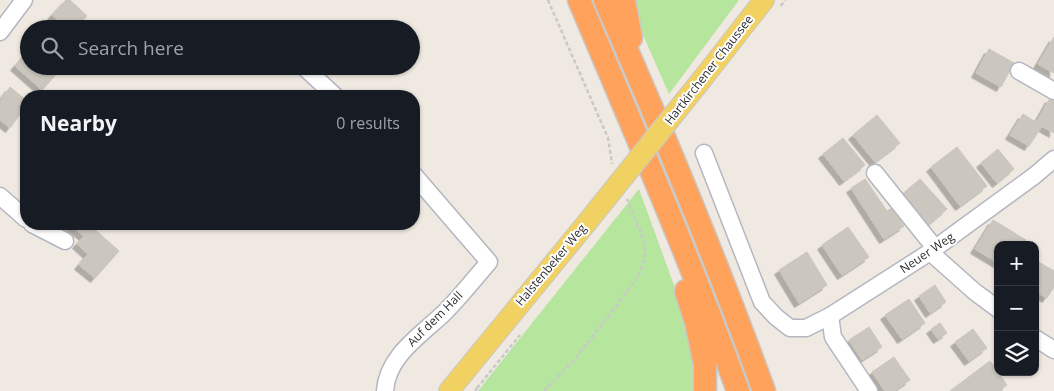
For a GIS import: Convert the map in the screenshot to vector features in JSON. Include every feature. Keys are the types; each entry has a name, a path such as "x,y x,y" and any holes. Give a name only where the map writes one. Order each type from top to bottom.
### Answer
{"highway":[{"path":"579,0 665,202 738,391"},
{"path":"605,0 733,306 764,391"},
{"path":"624,0 639,78"},
{"path":"665,202 682,278 696,322 705,365 705,391"}],"main road":[{"name":"Hartkirchener Chaussee","path":"654,140 764,0"},
{"name":"Halstenbeker Weg","path":"450,391 654,140"}],"street":[{"path":"0,32 24,0"},
{"path":"1019,71 1054,91"},
{"path":"313,75 329,90"},
{"name":"Neuer Weg","path":"704,153 762,302 776,318 790,328 806,328 830,316 933,250 1034,176 1054,159"},
{"path":"874,173 933,250 975,292 994,306"},
{"name":"Auf dem Hall","path":"385,391 385,384 394,363 418,335 446,311 489,262 420,182"},
{"path":"0,196 20,214"},
{"path":"44,230 65,241"},
{"path":"830,316 833,337 869,391"},
{"path":"1039,341 1054,350"}],"path":[{"path":"474,391 477,388 480,391"}],"green space":[{"path":"631,0 739,0 669,94 640,28"},
{"path":"639,189 679,299 691,343 696,391 478,391"}],"building":[{"path":"66,0 70,0 87,16 83,20 57,20 52,15"},
{"path":"1054,37 1054,73 1038,64"},
{"path":"989,49 1014,63 1001,87 976,73"},
{"path":"20,60 20,70 15,66"},
{"path":"25,75 55,75 42,90"},
{"path":"10,87 20,95 20,114 10,128 0,120 0,101"},
{"path":"1050,98 1054,101 1054,133 1036,123"},
{"path":"1023,114 1042,126 1029,146 1010,135"},
{"path":"877,115 900,143 875,162 853,135"},
{"path":"843,138 865,165 844,181 823,154"},
{"path":"957,147 987,186 960,206 931,167"},
{"path":"998,149 1014,169 997,183 981,163"},
{"path":"865,179 887,211 892,208 904,226 884,239 851,188"},
{"path":"920,179 947,209 927,226 900,196"},
{"path":"993,220 1026,240 994,241 994,261 975,249"},
{"path":"848,227 869,257 842,275 822,245"},
{"path":"76,230 89,230 84,236"},
{"path":"89,230 95,230 119,251 95,278 79,265 88,254 77,244"},
{"path":"807,252 827,285 799,303 779,270"},
{"path":"1039,262 1054,271 1054,287 1047,298 1039,293"},
{"path":"935,285 946,302 930,313 919,296"},
{"path":"909,299 925,323 902,339 885,315"},
{"path":"940,323 947,333 938,339 931,329"},
{"path":"869,327 882,347 862,360 849,340"},
{"path":"973,329 987,348 969,361 955,342"},
{"path":"894,357 910,380 894,391 885,391 872,372"},
{"path":"990,361 994,367 994,376 1001,376 1007,385 999,391 950,391"}]}
